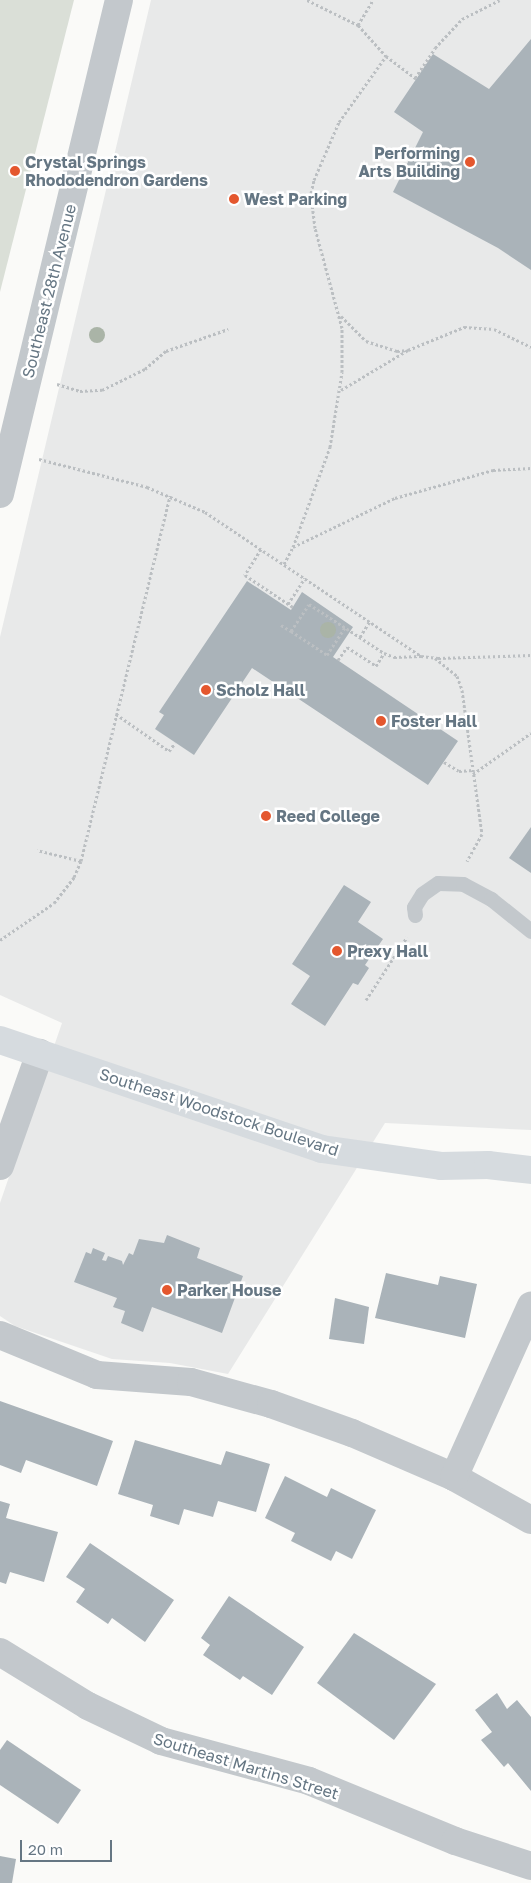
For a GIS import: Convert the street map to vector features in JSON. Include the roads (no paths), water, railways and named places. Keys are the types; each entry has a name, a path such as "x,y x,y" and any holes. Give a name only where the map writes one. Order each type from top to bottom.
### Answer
{"main road":[{"name":"Southeast Woodstock Boulevard","path":"0,1040 322,1149 441,1166 488,1165 531,1170"}],"street":[{"name":"Southeast 28th Avenue","path":"0,494 119,0"},
{"path":"0,1166 40,1052"},
{"path":"454,1476 531,1306"},
{"path":"0,1335 97,1375 191,1382 272,1404 352,1433 454,1476 531,1520"},
{"name":"Southeast Martins Street","path":"0,1652 88,1706 161,1741 309,1781 455,1841 531,1866"}],"lane":[{"path":"415,916 414,907 422,894 438,884 463,884 491,899 531,931"}],"place":[{"name":"Performing Arts Building","path":"470,162"},
{"name":"Crystal Springs Rhododendron Gardens","path":"15,171"},
{"name":"West Parking","path":"234,199"},
{"name":"Scholz Hall","path":"206,690"},
{"name":"Foster Hall","path":"381,721"},
{"name":"Reed College","path":"266,816"},
{"name":"Prexy Hall","path":"337,951"},
{"name":"Parker House","path":"167,1290"}]}
